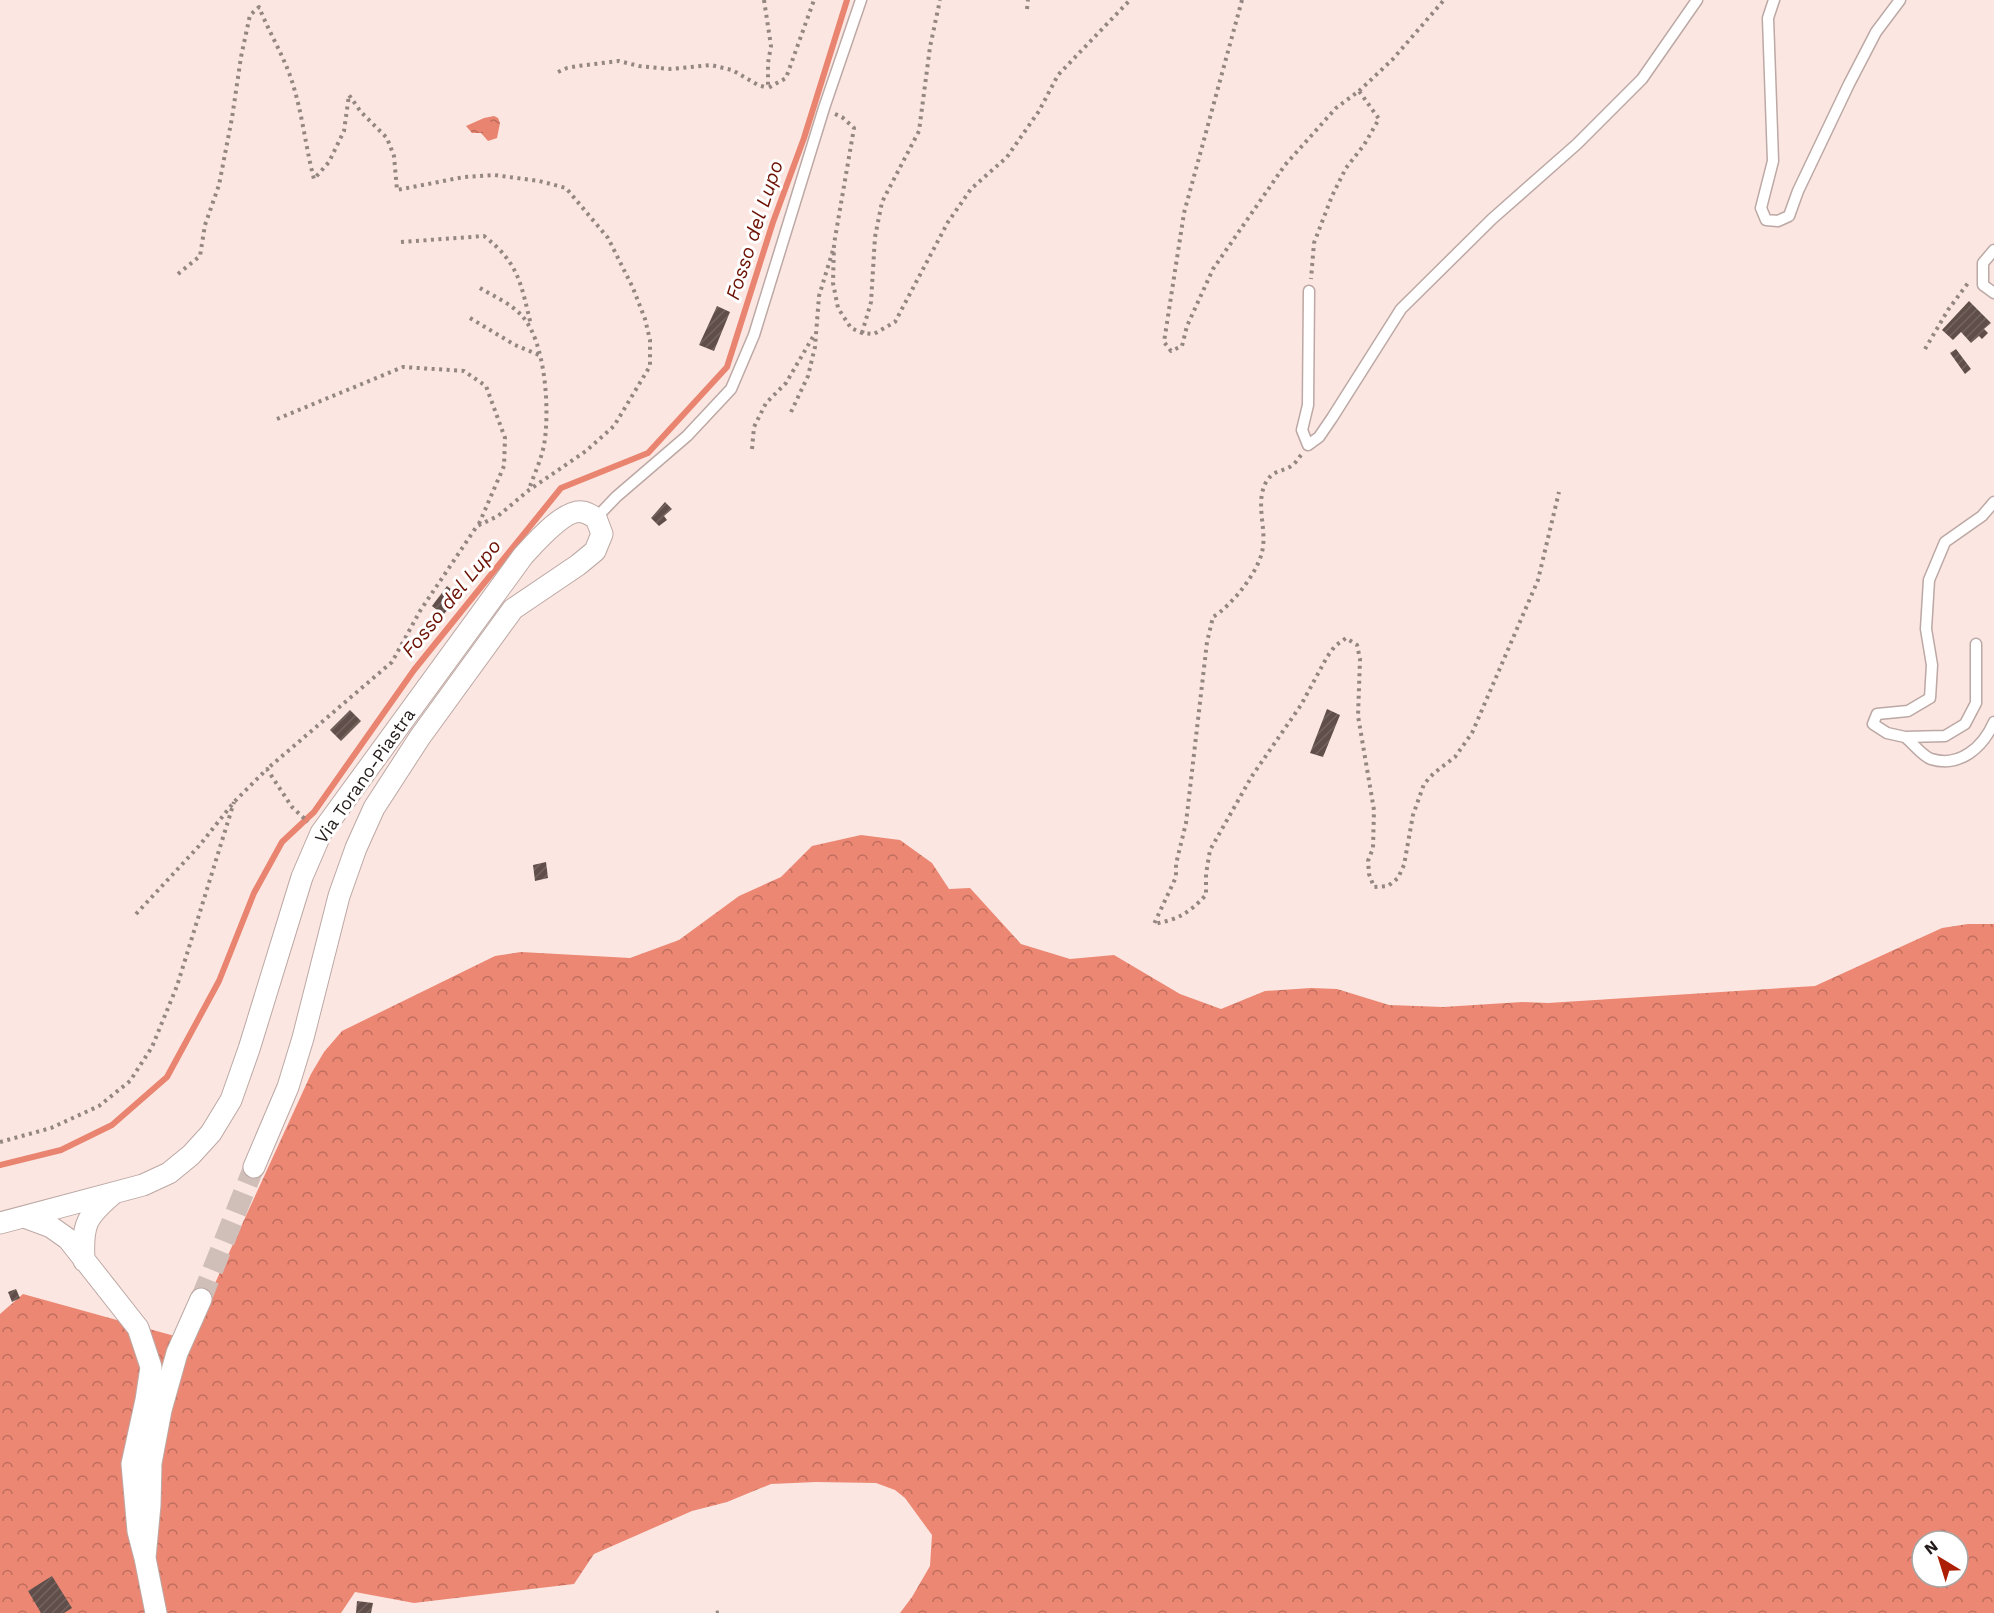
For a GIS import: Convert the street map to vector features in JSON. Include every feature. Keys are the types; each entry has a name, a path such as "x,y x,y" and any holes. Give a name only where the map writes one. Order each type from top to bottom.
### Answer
{"street":[{"name":"Via Torano-Piastra","path":"0,1223 143,1185 169,1173 191,1155 211,1133 231,1101 302,877 321,833 523,556 549,529 570,514 582,511 596,518"},
{"path":"254,1167 288,1087 303,1038 339,896 356,848 374,808 420,738 513,609 578,565 595,550 602,534 596,518"},
{"name":"Via Torano-Piastra","path":"84,1261 83,1234 93,1212 116,1191"},
{"path":"24,1217 51,1227 68,1239 138,1328 151,1367 146,1400 142,1464 150,1505 145,1558 156,1613"},
{"path":"142,1464 161,1410 177,1353 201,1299"}],"lane":[{"path":"596,518 616,497 687,436 730,389 754,335 824,108 861,0"},
{"path":"1309,291 1308,405 1302,430 1308,445 1319,437 1332,418 1401,309 1492,219 1576,144 1642,79 1697,0"},
{"path":"1774,0 1768,18 1773,161 1761,208 1766,220 1778,221 1789,216 1798,191 1854,74 1876,32 1900,0"},
{"path":"1994,250 1983,263 1983,285 1994,293"},
{"path":"1976,644 1976,703 1965,724 1945,736 1905,737 1887,733 1873,724 1877,714 1908,711 1930,698 1932,665 1926,628 1929,580 1945,542 1982,516 1994,501"},
{"path":"1905,737 1930,758 1956,761 1978,748 1994,722"}],"path":[{"path":"764,0 771,46 768,88"},
{"path":"558,72 578,66 619,61 639,66 670,69 711,65 732,70 768,88 786,78 814,0"},
{"path":"862,333 871,302 875,237 882,202 920,131 930,47 940,0"},
{"path":"1027,9 1028,0"},
{"path":"834,244 832,283 838,308 851,328 862,333 874,334 895,322 948,222 965,197 1007,158 1039,111 1058,75 1130,0"},
{"path":"1242,0 1184,213 1164,342 1171,351 1182,346 1187,326 1213,269 1285,165 1336,108 1359,91 1392,60 1444,0"},
{"path":"178,274 200,256 205,225 219,185 250,15 259,7 268,32 285,60 294,88 314,179 328,162 344,131 349,95 361,112 387,138 394,156 397,190 464,177 494,175 539,181 566,188 608,238 633,288 650,340 650,366 614,426 586,451 529,490 498,516 477,526"},
{"path":"1309,291 1314,243 1332,196 1346,168 1364,145 1379,119 1359,91"},
{"path":"791,412 808,376 816,332 819,296 834,244 854,128 842,117 824,108"},
{"path":"401,242 484,236 512,263 520,283 540,356 547,396 544,446 529,490"},
{"path":"1926,349 1948,310 1983,263"},
{"path":"480,288 521,314 532,328"},
{"path":"470,318 515,345 540,356"},
{"path":"752,449 754,427 766,403 786,382 816,332"},
{"path":"136,914 199,846 234,802 267,769 392,662 420,611 477,526 504,466 505,438 486,386 464,371 403,367 277,419"},
{"path":"1308,445 1291,466 1278,470 1267,480 1260,500 1262,552 1252,573 1226,609 1213,617 1207,642 1186,823 1176,864 1176,877 1154,924 1172,921 1191,911 1206,895 1206,874 1210,850 1251,776 1301,705 1327,657 1335,646 1346,638 1357,645 1360,660 1358,716 1374,810 1373,848 1368,861 1369,874 1374,887 1388,886 1398,878 1404,865 1413,815 1424,784 1455,757 1472,733 1538,580 1559,492"},
{"path":"267,769 298,813"},
{"path":"0,1142 51,1128 99,1106 130,1081 152,1047 177,986 234,802"}],"green space":[{"path":"861,835 900,840 932,863 949,889 970,888 1021,944 1070,959 1114,955 1180,994 1221,1009 1265,991 1311,988 1337,989 1389,1005 1443,1007 1522,1002 1548,1003 1815,986 1942,928 1968,924 1994,924 1994,1613 900,1613 930,1566 932,1535 905,1498 895,1490 876,1483 816,1482 771,1484 727,1502 692,1511 594,1554 574,1584 414,1603 355,1592 341,1613 0,1613 0,1314 23,1294 189,1340 311,1074 324,1052 342,1031 495,956 521,952 630,958 679,940 739,896 781,877 812,846"}],"water":[{"path":"494,116 500,123 497,138 488,141 481,133 472,133 466,126 484,118"}],"building":[{"path":"1969,301 1991,323 1984,329 1988,333 1982,339 1979,336 1971,343 1961,332 1953,340 1942,330"},
{"path":"717,306 730,312 714,351 699,345"},
{"path":"1956,349 1971,369 1965,374 1950,353"},
{"path":"665,502 672,509 664,516 667,520 659,526 651,518"},
{"path":"456,585 464,591 443,615 432,606 447,586 452,590"},
{"path":"1327,709 1340,715 1323,757 1310,753"},
{"path":"350,710 361,721 341,741 330,730"},
{"path":"546,862 548,878 535,881 533,865"},
{"path":"16,1289 20,1298 12,1302 8,1292"},
{"path":"52,1576 72,1608 64,1613 41,1613 28,1591"},
{"path":"357,1601 373,1603 371,1613 356,1613"}],"waterway":[{"name":"Fosso del Lupo","path":"0,1165 61,1150 112,1125 167,1077 219,981 254,893 282,842 314,812 414,670 561,488 648,453 727,367 773,222 804,138 847,0"}],"tunnel":[{"path":"201,1299 254,1167"}]}
